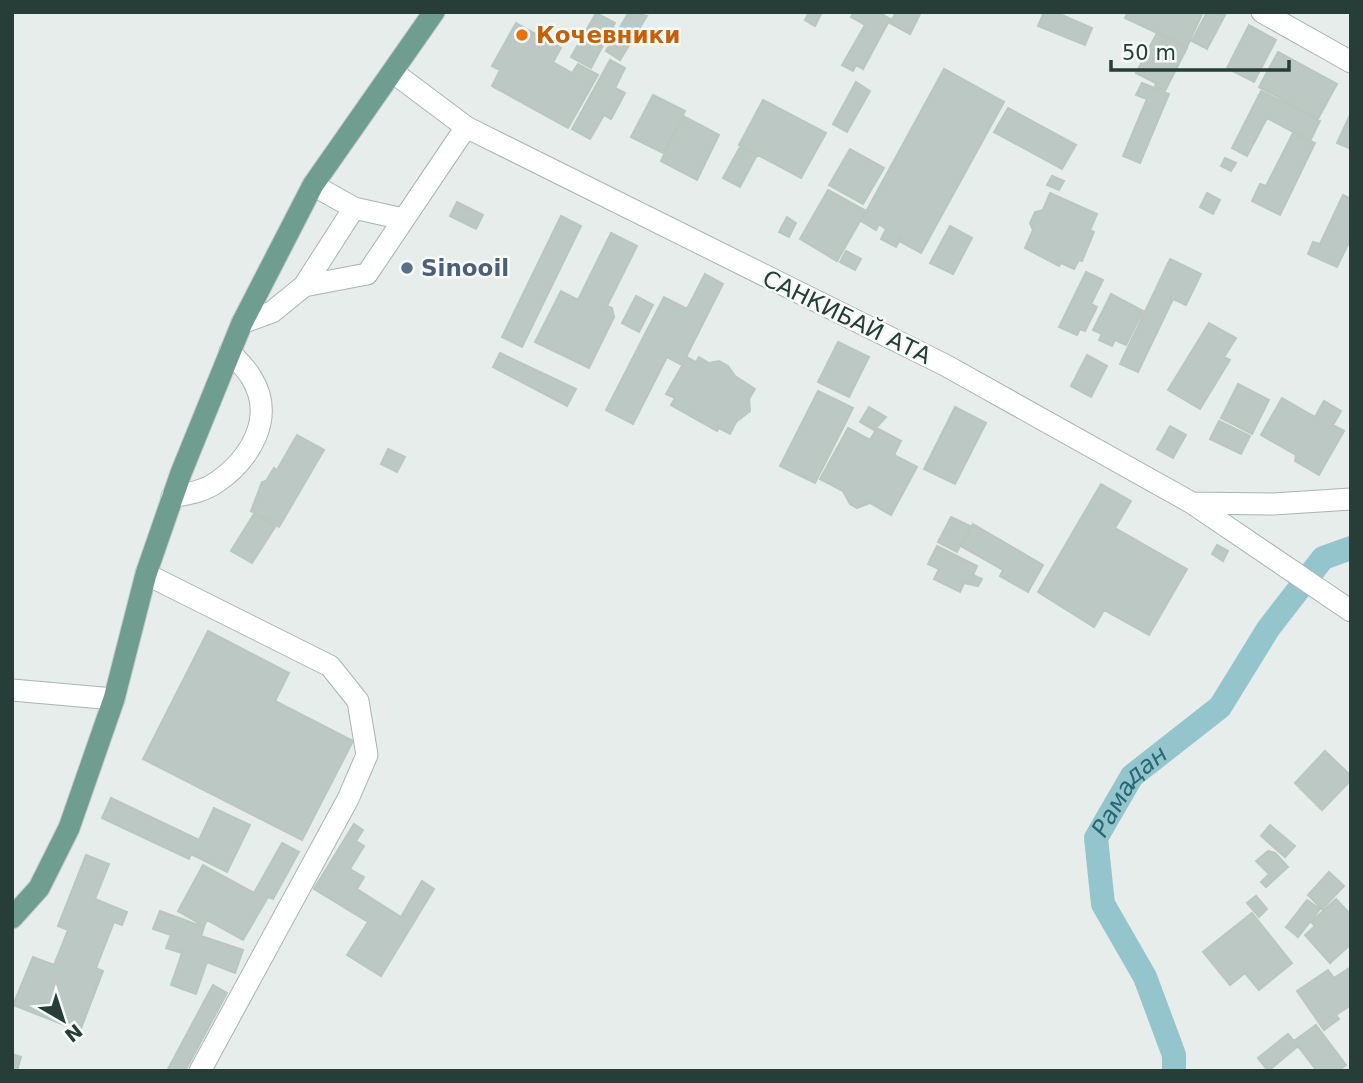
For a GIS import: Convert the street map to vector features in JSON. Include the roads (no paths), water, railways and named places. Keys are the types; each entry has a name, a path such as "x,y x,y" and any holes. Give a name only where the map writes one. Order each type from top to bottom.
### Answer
{"main road":[{"path":"12,918 39,888 69,828 114,699 146,574 172,497 242,323 313,185 365,109 394,73 434,12"}],"street":[{"path":"1262,12 1351,62"},
{"name":"САНКИБАЙ АТА","path":"394,73 466,127 945,365 1192,503 1351,611"},
{"path":"304,286 367,274 466,127"},
{"path":"313,185 354,208 403,219"},
{"path":"242,323 272,312 304,286 354,208"},
{"path":"172,497 212,486 234,468 253,444 262,419 261,401 252,378 230,352"},
{"path":"1192,503 1273,504 1351,499"},
{"path":"146,574 330,666 358,701 367,755 348,800 200,1071"},
{"path":"12,690 114,699"}],"waterway":[{"name":"Рамадан","path":"1174,1071 1174,1055 1145,977 1103,904 1096,838 1132,776 1220,707 1268,629 1323,558 1351,548"}],"place":[{"name":"Кочевники","path":"522,35"},
{"name":"Sinooil","path":"407,268"}]}
